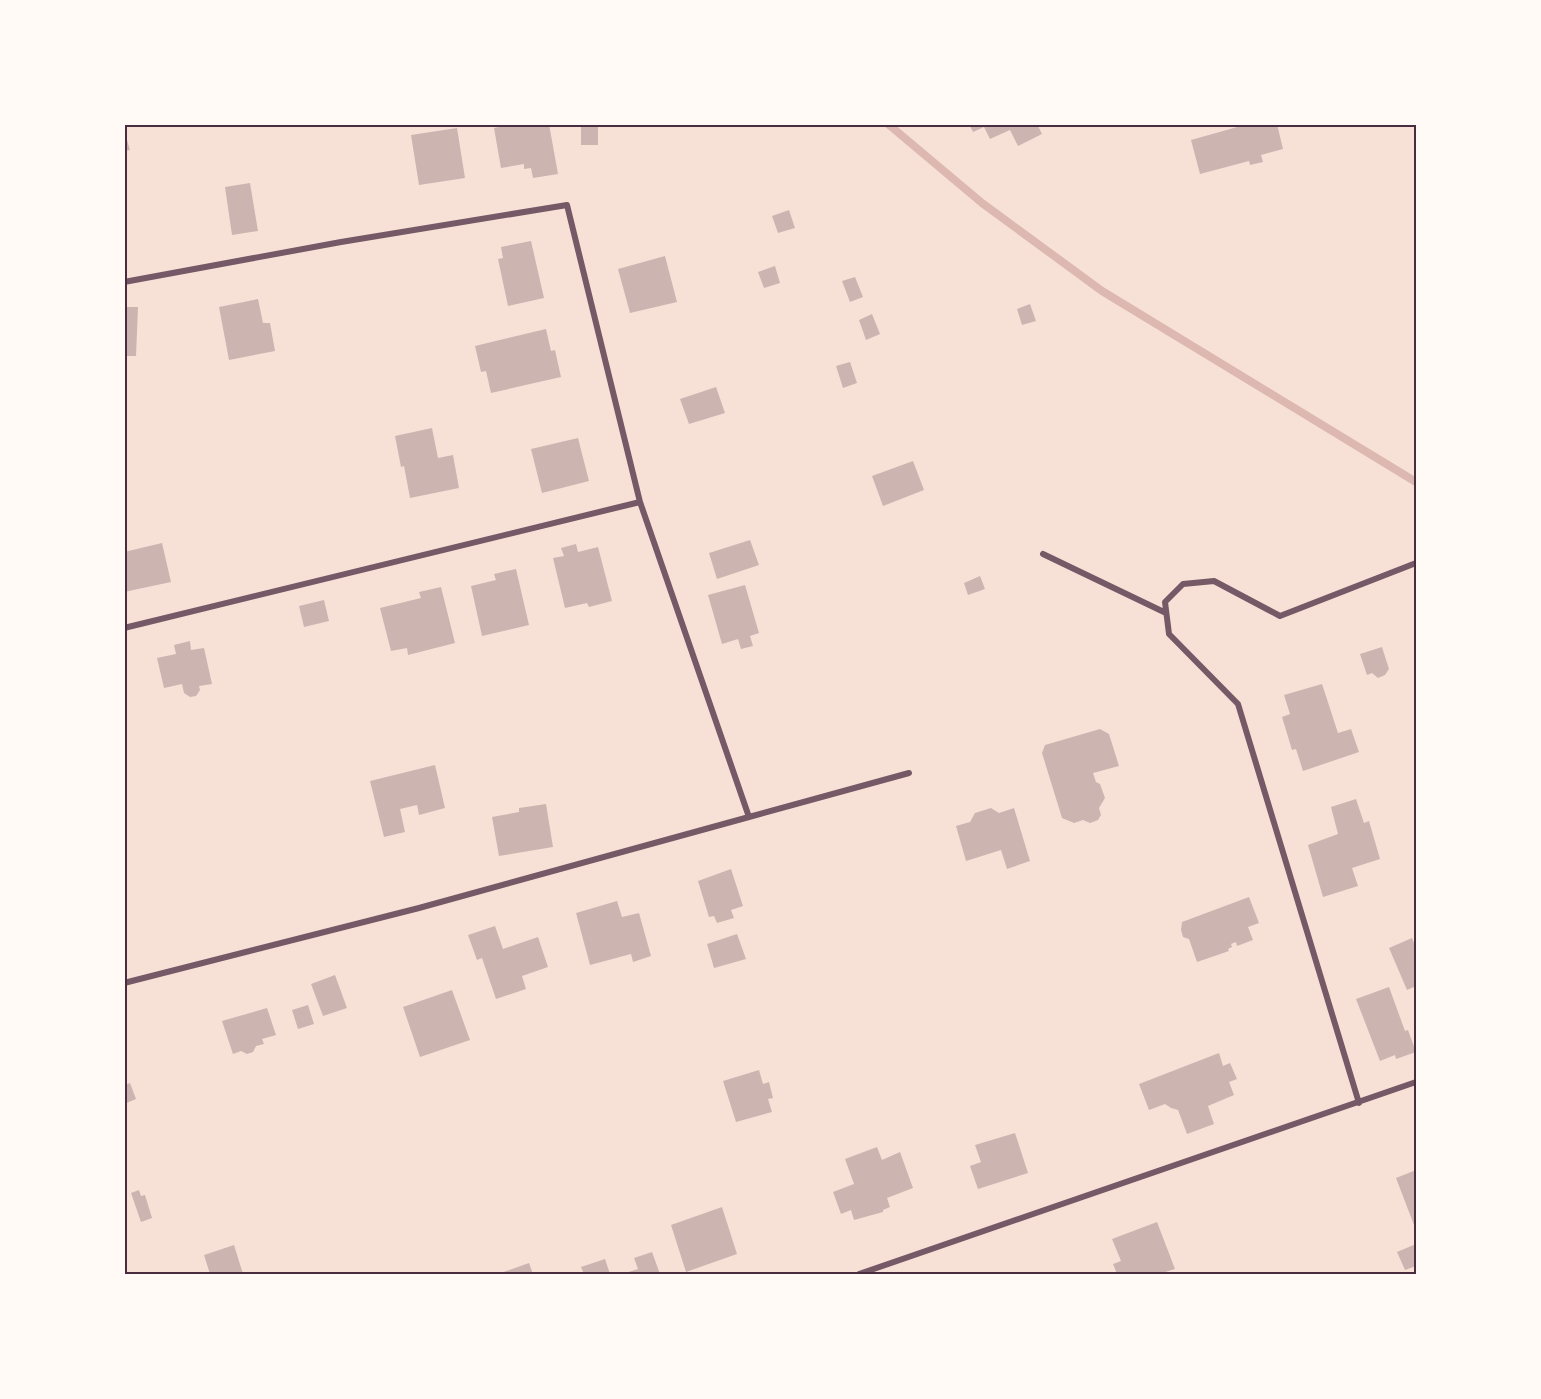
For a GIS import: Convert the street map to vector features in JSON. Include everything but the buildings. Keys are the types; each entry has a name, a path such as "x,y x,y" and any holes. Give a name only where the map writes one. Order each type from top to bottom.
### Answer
{"street":[{"path":"124,282 330,244 567,205 639,502 749,817"},
{"path":"124,628 639,502"},
{"path":"1043,554 1166,613"},
{"path":"1359,1103 1238,704 1169,634 1165,602 1183,584 1214,581 1280,616 1416,563"},
{"path":"124,983 419,908 909,773"},
{"path":"859,1275 1416,1082"}],"waterway":[{"path":"888,124 982,203 1102,291 1416,482"}]}
